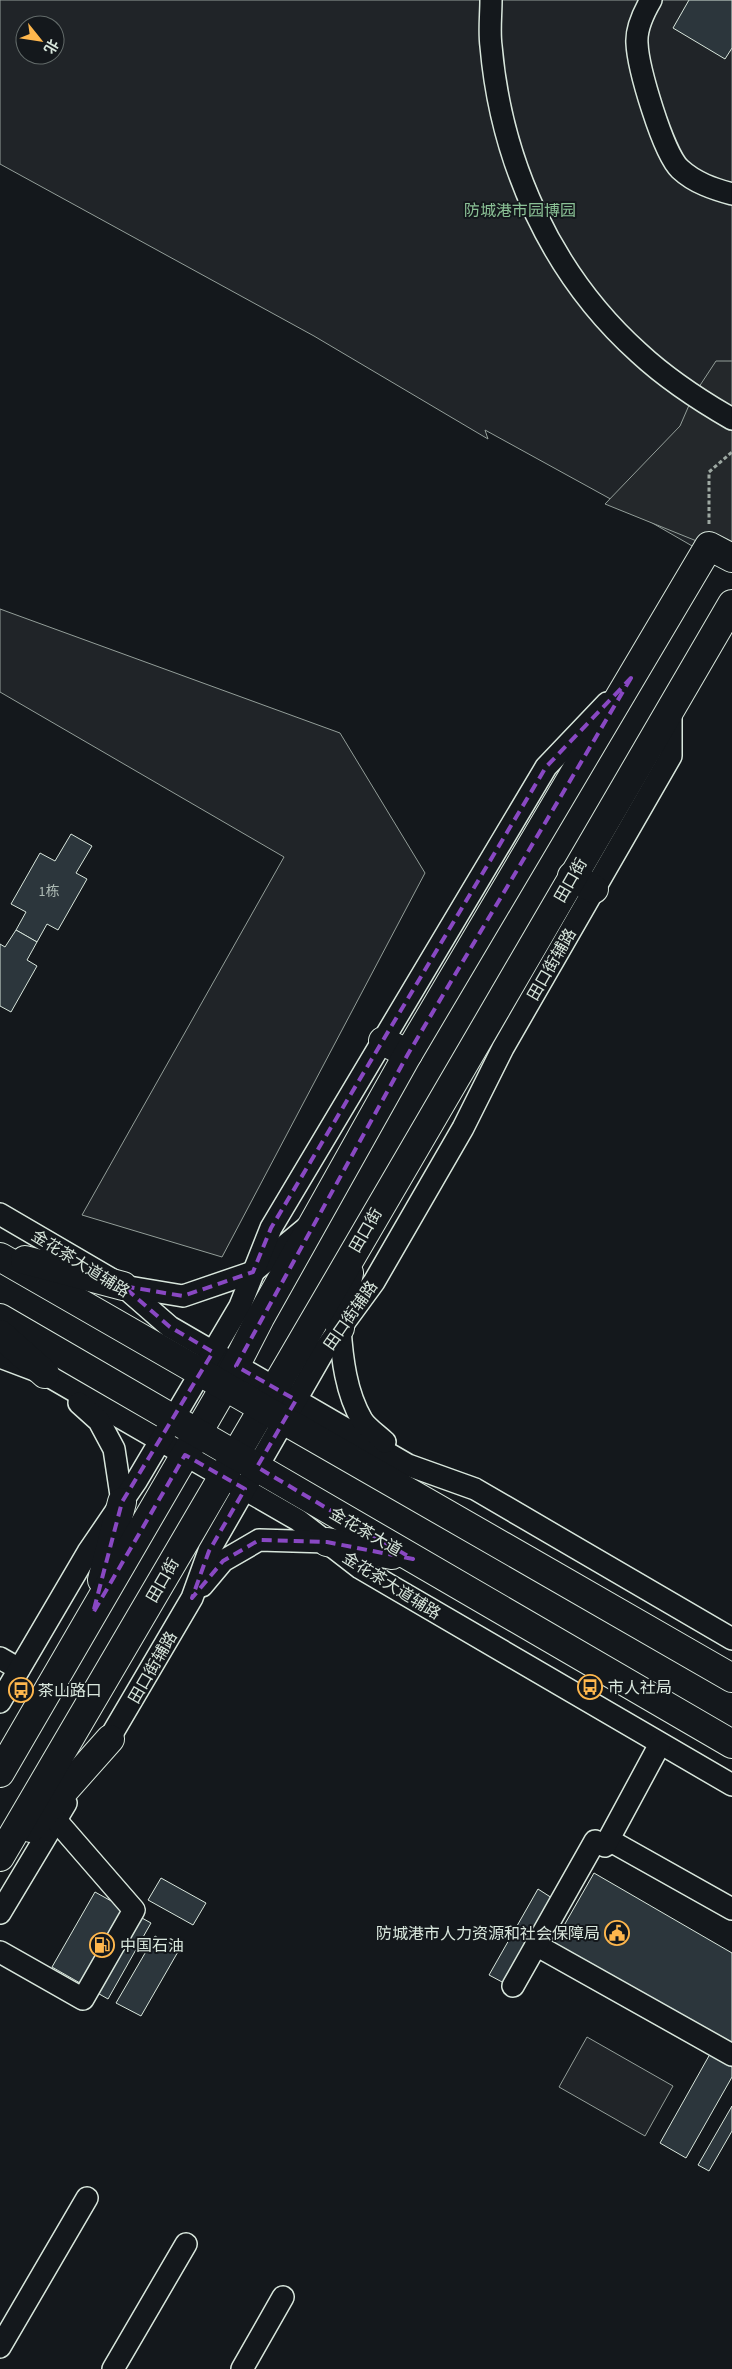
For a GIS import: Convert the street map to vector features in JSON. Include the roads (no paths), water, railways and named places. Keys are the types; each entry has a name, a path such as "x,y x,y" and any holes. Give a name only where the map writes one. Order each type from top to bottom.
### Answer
{"main road":[{"path":"0,1773 191,1444 219,1369 260,1318 408,1054 631,678 721,552"},
{"name":"田口街","path":"0,1857 241,1472 280,1404 357,1244 583,882 671,707 732,604"},
{"path":"383,1041 408,1054"},
{"path":"340,1328 344,1293 357,1244"},
{"path":"0,1255 123,1286"},
{"path":"0,1255 219,1369 280,1404 732,1678"},
{"name":"金花茶大道","path":"0,1318 191,1444 241,1472 413,1559 732,1744"},
{"path":"0,1334 45,1374"},
{"path":"93,1613 122,1502"},
{"path":"326,1542 413,1559"},
{"path":"0,1863 110,1739"}],"street":[{"path":"491,0 490,44 499,102 512,156 528,200 561,262 607,322 639,354 693,396 732,419"},
{"path":"651,0 640,24 636,42 640,64 668,152 680,170 705,186 732,194"},
{"path":"0,1702 88,1552 122,1502 167,1429 219,1369 240,1306 271,1228 546,767 631,678"},
{"name":"田口街辅路","path":"280,1404 325,1349 384,1265 463,1128 583,882"},
{"name":"金花茶大道辅路","path":"0,1214 123,1286 219,1369"},
{"path":"123,1286 183,1296 254,1272 314,1222"},
{"path":"340,1328 342,1353 349,1387 362,1420 408,1465"},
{"path":"0,1357 45,1374 167,1429"},
{"path":"45,1374 100,1421 114,1449 122,1502"},
{"path":"280,1404 408,1465 475,1489 732,1639"},
{"name":"田口街辅路","path":"0,1913 55,1820 110,1739 192,1598 241,1472"},
{"name":"金花茶大道辅路","path":"241,1472 298,1520 360,1568 732,1785"},
{"path":"192,1598 223,1561 260,1540 326,1542"},
{"path":"0,1658 19,1669"},
{"path":"513,1986 595,1841 605,1846 609,1840 660,1744"},
{"path":"0,1952 83,1999 134,1910 55,1820"},
{"path":"609,1840 732,1909"},
{"path":"536,1945 732,2055"},
{"path":"0,2348 87,2198"},
{"path":"113,2369 186,2244"},
{"path":"242,2369 283,2297"}],"place":[{"name":"市人社局","path":"590,1687"},
{"name":"茶山路口","path":"21,1690"},
{"name":"防城港市人力资源和社会保障局","path":"617,1933"},
{"name":"中国石油","path":"102,1945"}],"park label":[{"name":"防城港市园博园","path":"520,210"}]}
